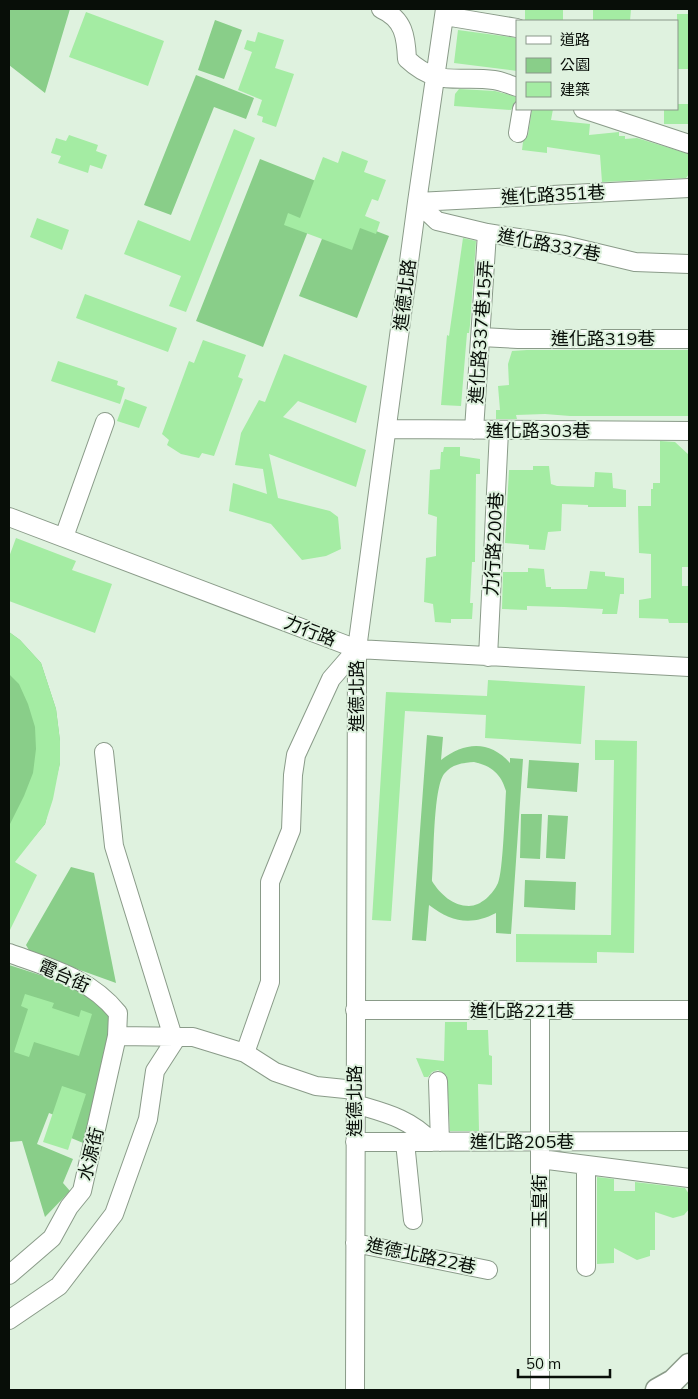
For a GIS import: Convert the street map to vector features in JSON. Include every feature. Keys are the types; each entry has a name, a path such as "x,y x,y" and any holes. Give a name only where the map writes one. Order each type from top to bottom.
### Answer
{"main road":[{"path":"657,1390 673,1381 689,1365"}],"street":[{"path":"382,9 398,20 405,32 406,59 415,67 437,79 495,80 516,87"},
{"path":"445,12 516,28"},
{"name":"進德北路","path":"355,1390 357,649 416,202 437,79 445,12"},
{"path":"518,133 522,110"},
{"path":"586,110 689,144"},
{"name":"進化路351巷","path":"416,202 689,188"},
{"name":"進化路337巷","path":"416,202 437,221 487,233 564,245 635,262 689,264"},
{"name":"進化路337巷15弄","path":"474,430 487,233"},
{"name":"進化路319巷","path":"481,336 518,339 689,339"},
{"path":"64,537 105,422"},
{"name":"進化路303巷","path":"387,429 689,431"},
{"name":"力行路200巷","path":"488,656 499,431"},
{"name":"力行路","path":"9,517 357,649 689,667"},
{"path":"245,1053 270,982 270,882 291,830 293,775 296,754 331,678 357,649"},
{"path":"9,1320 59,1286 114,1214 148,1119 155,1071 175,1037 114,846 104,752"},
{"name":"電台街","path":"9,954 62,972 95,988 118,1012 117,1036"},
{"name":"進化路221巷","path":"355,1010 689,1010"},
{"name":"玉皇街","path":"540,1011 540,1390"},
{"path":"117,1036 193,1037 245,1053 275,1072 355,1097 405,1120 436,1142"},
{"name":"水源街","path":"9,1275 52,1238 69,1207 82,1191 117,1036"},
{"path":"436,1142 438,1080"},
{"name":"進化路205巷","path":"355,1142 436,1142 539,1151 689,1141"},
{"path":"405,1142 413,1220"},
{"name":"進化路205巷","path":"539,1151 586,1165 689,1178"},
{"name":"進化路205巷","path":"586,1165 586,1267"},
{"name":"進德北路22巷","path":"355,1243 488,1270"}],"green space":[{"path":"9,9 70,9 45,93 9,65"},
{"path":"215,20 242,30 224,79 198,70"},
{"path":"196,75 254,98 246,119 214,107 171,215 144,205"},
{"path":"260,159 326,185 263,347 196,321"},
{"path":"332,214 389,236 357,318 299,296"},
{"path":"9,632 20,640 41,663 56,709 60,741 60,763 45,824 9,867"},
{"path":"427,735 443,737 441,760 459,750 477,746 494,750 510,763 510,758 523,759 511,934 496,933 496,913 478,920 461,920 445,915 429,905 426,941 412,940","holes":["474,762 491,768 498,775 506,791 500,877 490,895 482,902 469,906 452,902 432,881 436,809 440,782 444,774 454,766"]},
{"path":"529,760 579,763 577,792 527,788"},
{"path":"521,814 542,814 540,859 520,858"},
{"path":"548,815 568,816 565,859 546,858"},
{"path":"71,867 94,873 116,983 30,952 26,945"},
{"path":"525,880 576,882 575,910 524,907"},
{"path":"9,965 93,992 110,1014 113,1035 88,1145 64,1135 54,1115 49,1113 37,1144 73,1159 63,1183 70,1191 45,1217 22,1141 9,1142"}],"building":[{"path":"525,9 563,9 563,20 525,20"},
{"path":"593,9 631,9 630,20 593,20"},
{"path":"86,12 164,41 148,86 69,57"},
{"path":"677,14 689,14 689,69 678,69"},
{"path":"458,30 516,38 516,71 454,63"},
{"path":"258,32 284,40 275,68 294,74 276,127 262,122 263,117 257,115 262,100 238,90 252,52 244,49 247,40 255,42"},
{"path":"459,89 495,91 516,97 516,102 511,110 454,106 455,94"},
{"path":"678,104 689,104 689,124 664,124 664,110 678,110"},
{"path":"532,110 553,110 551,120 590,124 589,135 619,132 619,136 625,136 625,139 637,138 689,154 689,174 686,178 602,182 600,155 547,147 547,153 522,150 523,142 528,135"},
{"path":"234,129 255,138 186,312 169,306 181,276 124,254 138,220 190,241"},
{"path":"69,135 98,145 96,151 107,155 102,169 90,165 88,173 58,163 61,156 51,153 56,138 66,141"},
{"path":"342,151 368,161 364,172 386,180 378,201 372,199 365,216 380,222 376,234 360,228 352,250 284,225 288,213 300,218 323,157 338,163"},
{"path":"37,218 69,230 62,250 30,237"},
{"path":"463,238 476,241 470,325 469,333 467,333 461,406 441,405 447,335 449,336"},
{"path":"85,294 177,328 168,352 76,318"},
{"path":"203,340 246,355 238,377 243,379 214,456 202,453 199,458 181,454 167,445 169,440 162,434 189,361 194,363"},
{"path":"689,350 689,416 570,416 545,414 516,415 517,419 496,419 496,410 500,410 498,386 509,385 508,364 512,351"},
{"path":"284,354 367,386 356,423 298,401 283,417 366,450 356,487 269,454 278,498 330,511 338,517 341,549 326,556 302,560 271,524 229,511 233,483 267,494 263,469 235,465 241,433 259,400 265,402"},
{"path":"58,361 118,381 117,385 125,388 120,404 51,381"},
{"path":"125,399 147,407 139,428 117,421"},
{"path":"660,441 675,442 689,455 689,567 682,567 682,586 689,586 689,623 669,623 668,619 639,618 639,600 651,598 651,554 639,553 638,506 651,506 653,483 660,483"},
{"path":"444,447 460,447 460,456 480,459 480,474 476,474 475,562 472,562 470,603 473,603 472,619 451,619 451,623 435,622 433,604 424,602 426,558 436,556 437,517 428,514 430,470 440,469 441,452 443,452"},
{"path":"533,466 549,466 551,484 557,486 594,487 595,472 612,473 613,488 626,490 626,507 588,507 588,505 562,504 561,531 548,532 545,550 529,549 529,545 505,543 509,470 533,470"},
{"path":"16,538 76,561 72,570 112,584 95,633 9,601 9,557"},
{"path":"528,568 544,569 546,587 551,587 551,589 587,589 590,571 605,572 605,576 624,578 624,594 620,594 617,614 602,614 603,609 564,607 527,606 527,610 502,609 503,572 528,572"},
{"path":"9,632 20,640 41,663 56,709 60,741 60,763 53,799 45,824 15,862 37,875 9,932 9,826 33,773 36,749 35,727 28,704 19,684 9,674"},
{"path":"488,680 585,686 581,744 485,738 486,715 405,711 391,921 372,920 386,692 487,696"},
{"path":"595,740 637,741 634,953 597,952 597,963 516,962 516,934 611,935 614,760 595,760"},
{"path":"25,994 54,1003 52,1008 79,1017 81,1010 92,1014 79,1056 34,1042 29,1057 14,1052 28,1009 21,1006"},
{"path":"445,1022 467,1022 467,1030 488,1030 489,1055 492,1056 492,1085 478,1084 479,1131 450,1131 447,1076 438,1070 432,1072 428,1077 424,1077 416,1058 444,1061"},
{"path":"62,1086 86,1094 68,1150 43,1142"},
{"path":"597,1177 614,1179 614,1191 635,1191 635,1182 685,1188 689,1194 689,1209 684,1215 673,1218 655,1212 655,1250 650,1250 650,1256 637,1260 614,1248 614,1263 597,1264"}]}
